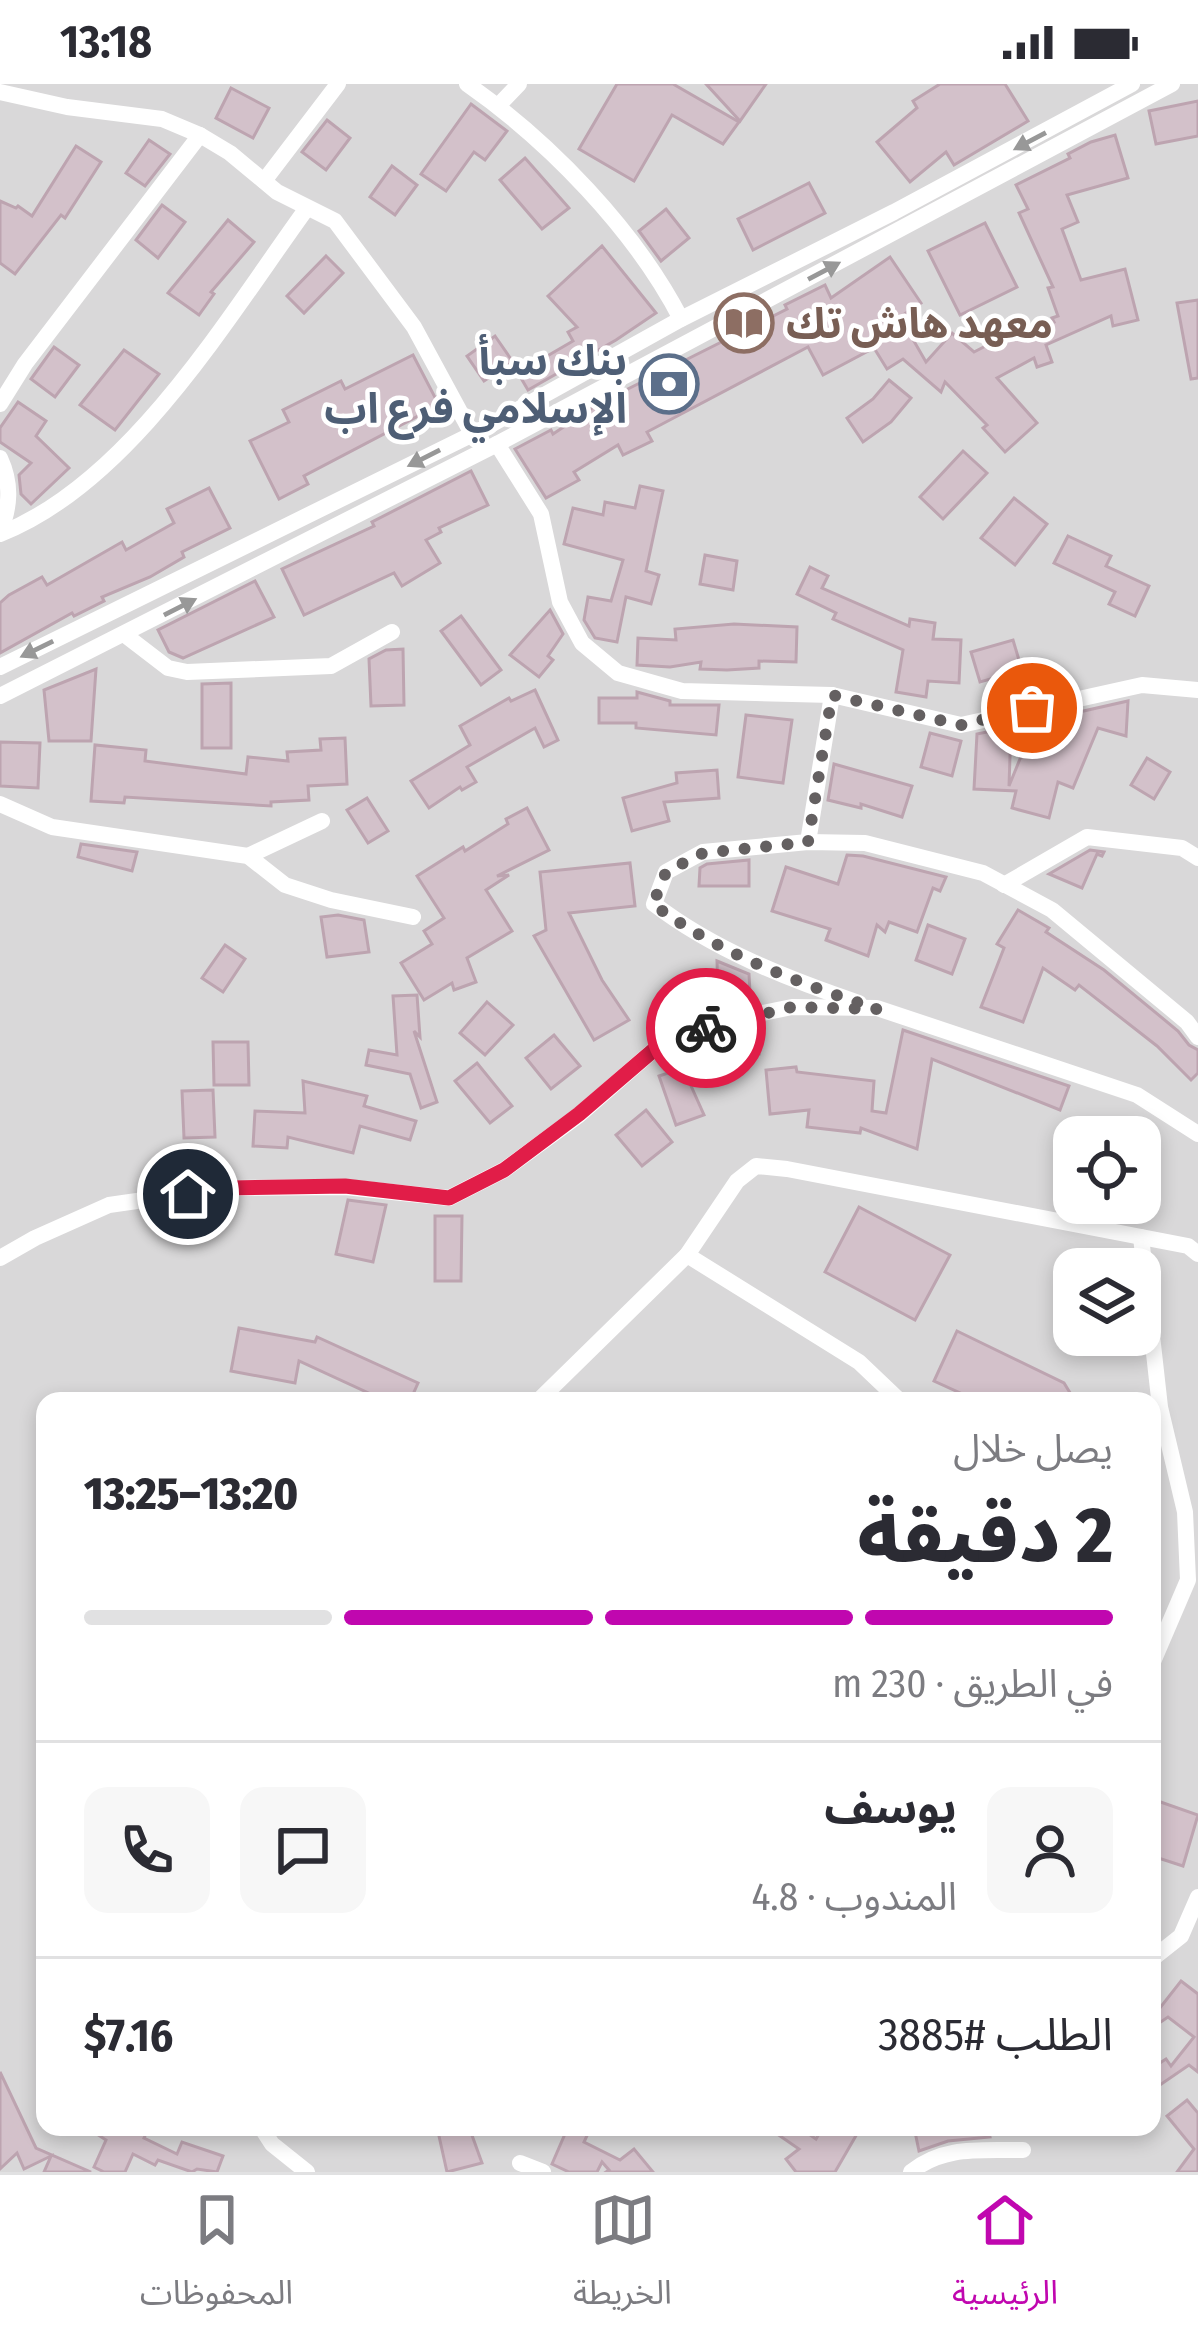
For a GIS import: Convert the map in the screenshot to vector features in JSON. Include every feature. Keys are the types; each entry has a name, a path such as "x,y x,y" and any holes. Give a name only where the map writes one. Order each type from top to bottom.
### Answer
{"street":[{"path":"264,181 338,84"},
{"path":"467,84 560,162 658,275 681,319"},
{"path":"498,106 519,84"},
{"path":"0,667 472,434 681,319 1132,84"},
{"path":"0,697 497,445 1172,84"},
{"path":"0,87 67,107 162,119 200,135 264,181 335,221 414,327 472,434"},
{"path":"0,404 200,135"},
{"path":"0,533 38,519 79,490 173,392 307,208"},
{"path":"497,445 541,514 560,602 582,644 618,673 682,692 832,695 961,725 1142,686 1198,691"},
{"path":"0,458 9,487 8,512 0,533"},
{"path":"125,635 168,668 223,672 332,666 392,632"},
{"path":"808,842 832,695"},
{"path":"0,804 52,827 248,856 285,885 331,901 413,917"},
{"path":"248,856 322,821"},
{"path":"1004,885 1087,837 1182,848 1198,858"},
{"path":"1198,1037 1052,910 983,873 865,843 808,842 703,853 666,872 653,904 692,933 816,988 1137,1095 1198,1134"},
{"path":"0,1258 109,1205 227,1188 345,1186 449,1198 504,1170 656,1048 724,1021 792,1007 877,1009"},
{"path":"547,1392 687,1255 737,1181 756,1166 787,1168 1188,1246 1198,1254"},
{"path":"1141,1237 1158,1392"},
{"path":"687,1255 859,1362 891,1392"},
{"path":"1161,1411 1186,1512 1188,1580 1161,1643"},
{"path":"1161,1953 1181,1936 1198,1897"},
{"path":"267,2136 307,2172"},
{"path":"911,2172 930,2156 949,2151 1023,2150"},
{"path":"520,2163 543,2172"}],"shaded area":[{"path":"0,84 1198,84 1198,2172 0,2172"}],"building":[{"path":"617,84 673,84 739,122 723,144 672,115 634,181 579,149"},
{"path":"706,84 766,84 740,121"},
{"path":"940,84 1005,84 1028,121 954,165 946,152 910,182 877,142 917,108 913,101"},
{"path":"231,88 269,108 253,138 216,118"},
{"path":"1198,101 1198,136 1156,144 1149,111"},
{"path":"471,104 507,131 485,160 474,152 446,191 421,174"},
{"path":"327,120 350,138 326,170 302,152"},
{"path":"1115,135 1128,178 1067,195 1078,222 1062,229 1081,280 1125,269 1138,320 1113,326 1111,316 1046,345 1052,362 1037,367 1034,358 997,378 1037,423 1005,452 983,428 987,425 945,382 941,392 903,359 887,369 874,348 823,375 808,347 647,432 652,441 623,455 618,445 574,472 579,480 546,498 515,449 551,430 553,434 598,404 787,309 785,305 825,285 831,298 890,257 921,303 900,317 926,362 952,333 974,352 1005,336 1054,322 1052,318 1058,316 1048,288 1053,287 1019,213 1028,209 1016,185 1091,142"},
{"path":"149,140 170,154 145,186 126,173"},
{"path":"76,146 101,162 65,218 61,215 15,274 0,263 0,201 32,216"},
{"path":"525,158 569,208 542,229 500,180"},
{"path":"392,166 417,185 395,215 370,197"},
{"path":"809,183 825,213 753,250 738,219"},
{"path":"162,205 185,222 158,258 136,240"},
{"path":"666,209 689,238 661,261 639,231"},
{"path":"228,220 254,242 211,292 199,315 168,293"},
{"path":"985,223 1017,287 960,315 928,251"},
{"path":"602,246 656,313 528,390 518,373 573,341 568,332 577,327 548,296"},
{"path":"326,256 343,273 304,313 287,296"},
{"path":"1198,300 1198,378 1191,379 1177,303"},
{"path":"495,336 513,362 484,381 467,356"},
{"path":"54,347 79,365 55,397 31,379"},
{"path":"124,350 159,374 115,430 80,405"},
{"path":"413,355 439,405 304,476 308,484 279,499 250,441 289,422 283,410 341,381 345,389"},
{"path":"889,380 911,398 891,422 863,442 847,418"},
{"path":"18,402 46,421 36,436 69,468 31,504 21,494 19,475 31,463 0,442 0,428"},
{"path":"963,451 987,473 943,519 920,497"},
{"path":"471,471 488,505 439,528 441,532 426,540 440,563 402,586 394,573 304,615 282,569 374,526 372,522"},
{"path":"640,486 663,491 646,571 659,575 651,604 626,597 617,642 595,638 584,620 588,597 611,601 623,560 564,544 573,508 603,515 605,502 635,508"},
{"path":"209,488 230,528 182,552 184,557 150,577 102,597 104,601 0,653 0,603 9,595 42,577 47,585 122,542 126,550 174,523 167,509"},
{"path":"1014,498 1047,524 1015,565 981,538"},
{"path":"1068,536 1111,556 1106,566 1149,586 1135,616 1109,604 1115,592 1054,563"},
{"path":"705,555 737,561 733,590 700,584"},
{"path":"810,567 828,576 822,588 909,626 910,619 935,623 933,639 961,640 959,683 928,681 926,697 896,692 903,650 833,619 836,613 797,594"},
{"path":"255,581 274,617 183,658 169,652 158,630"},
{"path":"550,610 563,634 548,656 553,660 539,677 510,655"},
{"path":"461,616 501,670 481,685 441,631"},
{"path":"734,624 797,627 796,662 759,661 759,668 727,670 700,669 701,662 637,665 638,638 676,640 675,629"},
{"path":"1013,640 1022,670 980,682 971,652"},
{"path":"403,649 404,705 371,706 369,659 386,650"},
{"path":"96,669 91,741 49,741 44,690"},
{"path":"231,683 231,748 202,748 202,684"},
{"path":"535,690 558,740 544,747 535,728 467,767 476,782 429,808 411,781 470,745 460,726 509,698"},
{"path":"637,692 670,701 670,705 719,705 716,735 636,728 636,723 599,723 599,698 637,698"},
{"path":"1128,701 1126,736 1098,728 1073,788 1058,782 1049,818 1012,808 1016,791 974,789 977,734 1011,727 1009,786 1035,722 1050,718 1068,726 1066,715"},
{"path":"746,715 792,720 783,783 738,777"},
{"path":"930,733 961,741 952,776 921,767"},
{"path":"345,738 347,784 308,786 309,800 271,802 271,806 125,797 124,803 91,801 95,745 146,750 145,761 246,774 248,757 288,761 287,752 321,750 320,739"},
{"path":"0,742 40,743 38,788 0,786"},
{"path":"1147,758 1170,772 1154,799 1131,785"},
{"path":"834,764 912,786 902,817 828,800"},
{"path":"717,770 719,798 664,802 669,821 632,831 623,798 677,783 676,773"},
{"path":"367,798 388,831 368,843 347,810"},
{"path":"527,808 549,850 497,876 509,875 486,890 512,931 467,958 476,982 454,990 452,983 424,1000 401,963 432,944 424,931 444,918 417,876 463,847 465,851"},
{"path":"81,844 137,852 132,871 78,857"},
{"path":"1090,850 1104,852 1097,854 1082,888 1049,874"},
{"path":"847,855 946,877 940,891 933,888 917,932 889,922 885,932 877,925 868,956 826,940 830,929 772,911 786,867 838,884"},
{"path":"749,860 749,886 699,886 700,868 707,864"},
{"path":"630,863 635,906 569,913 602,980 629,1020 594,1040 534,936 546,930 540,872"},
{"path":"1018,910 1049,928 1046,932 1104,970 1178,1031 1198,1050 1198,1073 1191,1080 1157,1046 1079,985 1075,990 1043,968 1023,1022 981,1007 1004,948 997,944"},
{"path":"321,917 364,920 369,952 327,957"},
{"path":"928,925 965,939 952,974 916,960"},
{"path":"225,945 245,959 223,992 202,978"},
{"path":"717,961 749,974 750,993 718,993"},
{"path":"417,995 420,1037 414,1031 437,1102 421,1108 410,1074 366,1065 369,1050 397,1055 393,996"},
{"path":"487,1002 513,1025 485,1055 460,1033"},
{"path":"754,1028 759,1054 682,1065 679,1052"},
{"path":"903,1030 1069,1086 1060,1110 932,1059 917,1149 861,1128 860,1133 807,1127 809,1110 770,1114 766,1070 796,1067 797,1072 874,1081 872,1111 886,1113"},
{"path":"554,1035 580,1066 551,1089 526,1058"},
{"path":"213,1042 248,1042 249,1085 214,1085"},
{"path":"477,1063 512,1106 490,1123 455,1081"},
{"path":"683,1068 704,1115 676,1125 659,1076"},
{"path":"303,1081 367,1096 364,1106 416,1121 410,1140 360,1126 353,1153 288,1137 287,1148 253,1146 255,1111 305,1113"},
{"path":"213,1090 215,1137 184,1138 182,1091"},
{"path":"646,1110 672,1142 642,1166 616,1135"},
{"path":"348,1200 386,1205 373,1262 336,1254"},
{"path":"859,1207 950,1255 915,1320 825,1272"},
{"path":"435,1216 462,1216 461,1281 435,1281"},
{"path":"239,1328 315,1342 317,1337 418,1383 414,1392 366,1392 299,1361 295,1383 231,1371"},
{"path":"957,1331 1064,1383 1070,1392 958,1392 934,1381"},
{"path":"1161,1802 1198,1815 1183,1866 1161,1859"},
{"path":"1181,1981 1198,1994 1198,2072 1189,2065 1161,2084 1161,2062 1166,2059 1171,2066 1194,2037 1168,2017 1161,2022 1161,2007"},
{"path":"0,2072 36,2148 91,2172 44,2172 51,2156 24,2169 17,2153 0,2169"},
{"path":"1187,2100 1198,2113 1198,2172 1177,2172 1194,2149 1167,2116"},
{"path":"100,2136 145,2136 177,2154 182,2142 223,2156 217,2172 192,2172 158,2160 155,2165 133,2154 125,2172 104,2172 94,2167 106,2140"},
{"path":"439,2136 472,2136 482,2163 447,2172"},
{"path":"564,2136 587,2136 584,2142 620,2160 634,2149 653,2172 606,2172 602,2162 597,2172 569,2172 552,2164"},
{"path":"780,2136 856,2136 835,2172 796,2172 786,2159 799,2149"},
{"path":"916,2136 990,2136 948,2141 919,2151"}],"way so far":[{"path":"706,1028 792,1007 877,1009 816,988 692,933 653,904 666,872 703,853 808,842 832,695 961,725 1032,708"}],"place":[{"name":"معهد هاش تك","path":"744,323"},
{"name":"بنك سبأ الإسلامي فرع اب","path":"669,384"}],"route":[{"path":"188,1194 227,1188 345,1186 449,1198 504,1170 656,1048 706,1028"}]}
